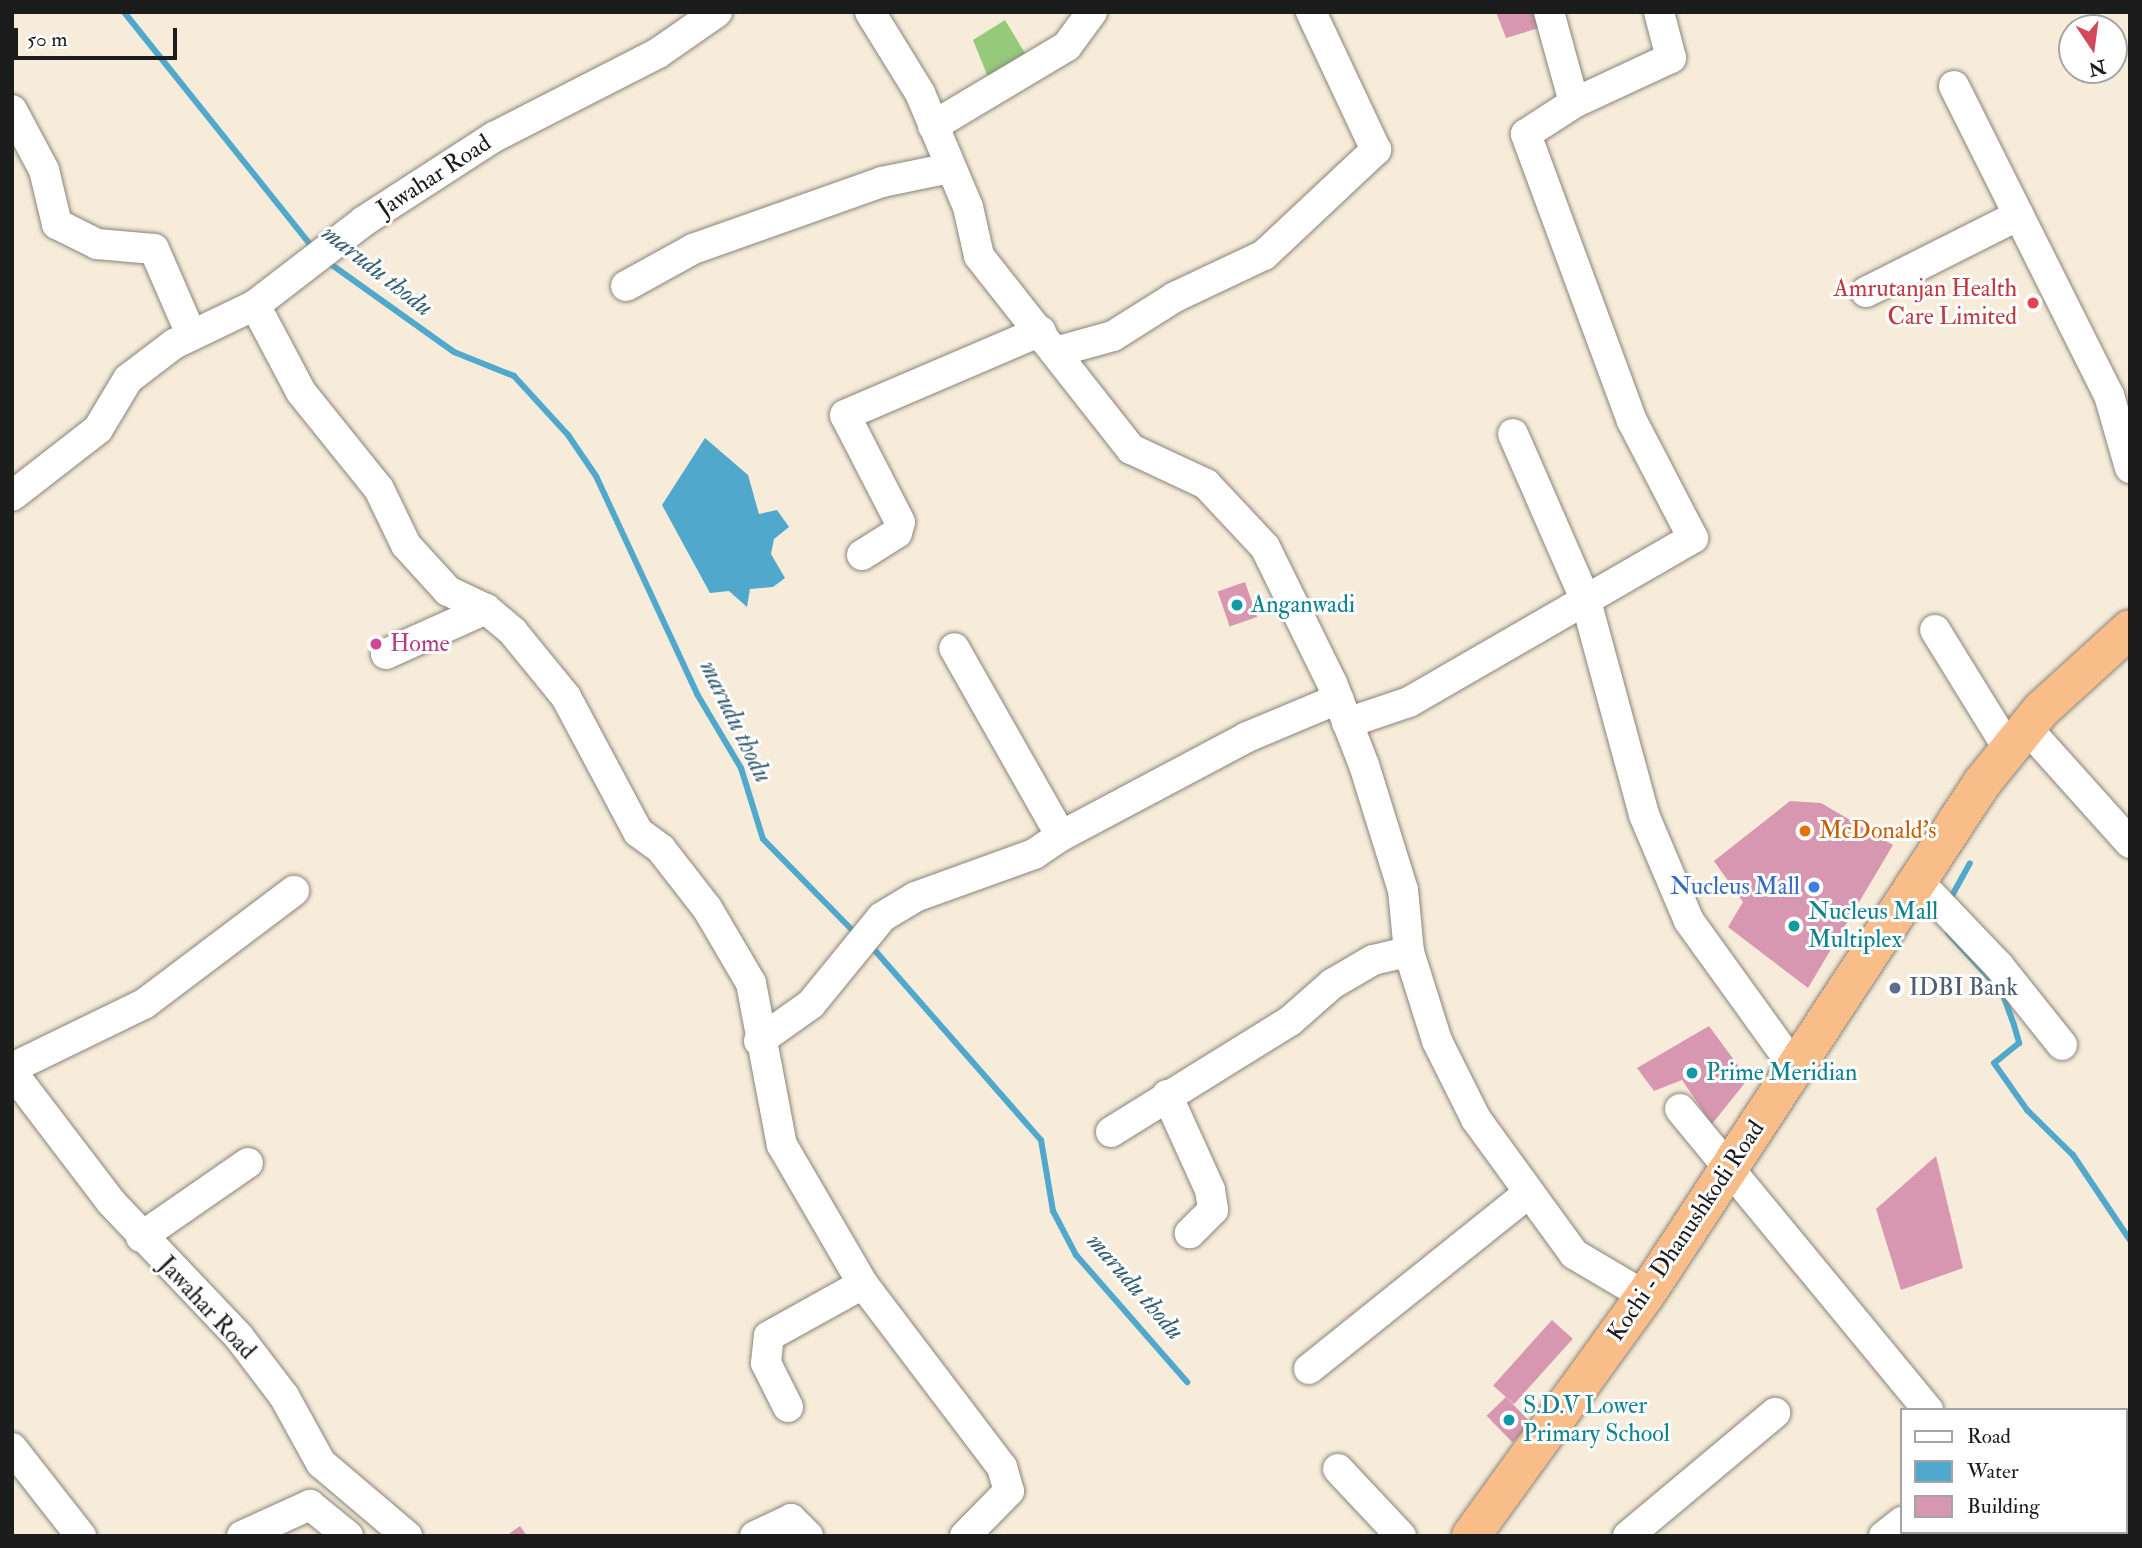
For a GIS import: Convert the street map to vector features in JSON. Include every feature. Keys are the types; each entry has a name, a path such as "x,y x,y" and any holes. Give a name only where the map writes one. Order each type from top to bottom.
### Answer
{"highway":[{"name":"Kochi - Dhanushkodi Road","path":"1471,1536 1645,1296 1795,1068 1936,897 2017,739 2130,629"}],"street":[{"name":"Jawahar Road","path":"12,496 98,429 128,379 191,334 255,304 462,156 658,53 717,12"},
{"path":"870,12 920,93 950,168 979,256 1050,341 1092,406 1131,449 1206,484 1265,547 1343,711 1403,890 1409,952 1437,1041 1476,1119 1526,1195 1574,1254 1645,1296"},
{"path":"933,127 1066,46 1092,12"},
{"path":"862,555 897,533 900,522 845,415 1050,341 1113,336 1175,297 1264,255 1376,150 1311,12"},
{"path":"1549,12 1574,103"},
{"path":"759,1041 811,1004 882,917 915,897 1034,855 1061,836 1247,737 1343,711 1409,702 1693,538 1632,421 1526,134 1574,103 1671,58 1659,12"},
{"path":"1954,86 2109,395 2130,468"},
{"path":"12,110 44,170 57,224 97,244 154,249 163,259 191,334"},
{"path":"626,286 693,249 882,182 950,168"},
{"path":"1867,292 2019,215"},
{"path":"255,304 300,392 379,489 406,545 448,591 486,609 566,697 638,832 661,849 706,908 751,983 759,1041 782,1145 863,1284 1002,1467 1009,1491 965,1536"},
{"path":"1513,434 1586,601 1644,815 1689,921 1795,1068"},
{"path":"386,654 486,609"},
{"path":"1935,630 2017,739 2130,843"},
{"path":"954,648 1061,836"},
{"path":"12,1070 144,1004 294,891"},
{"path":"1936,897 2062,1045"},
{"path":"1111,1132 1167,1094 1290,1021 1332,984 1373,960 1409,952"},
{"name":"Jawahar Road","path":"12,1070 141,1237 239,1337 338,1483 407,1536"},
{"path":"1167,1094 1210,1190 1213,1210 1190,1233"},
{"path":"1680,1109 1731,1166 1926,1408"},
{"path":"141,1237 248,1163"},
{"path":"1309,1368 1526,1195"},
{"path":"788,1406 765,1363 769,1336 863,1284"},
{"path":"1628,1536 1775,1413"},
{"path":"12,1448 81,1536"},
{"path":"1338,1469 1401,1536"},
{"path":"242,1536 310,1505 348,1536"},
{"path":"755,1536 791,1519 808,1536"},
{"path":"1884,1536 1900,1524"}],"green space":[{"path":"1005,20 1031,63 992,87 973,40"}],"water":[{"path":"705,438 748,475 759,514 777,510 789,527 774,539 771,554 785,578 773,587 750,589 747,607 729,591 710,593 662,505"}],"building":[{"path":"1496,12 1538,12 1542,27 1506,38"},
{"name":"Anganwadi","path":"1245,582 1257,617 1230,626 1218,591"},
{"path":"1790,801 1821,803 1893,845 1808,988 1728,927 1743,902 1714,861"},
{"name":"Prime Meridian","path":"1709,1026 1748,1079 1712,1124 1682,1080 1654,1091 1637,1068"},
{"path":"1936,1156 1963,1268 1901,1290 1876,1209"},
{"name":"S.D.V Lower Primary School","path":"1552,1320 1573,1339 1514,1404 1493,1385"},
{"name":"S.D.V Lower Primary School","path":"1506,1397 1532,1424 1512,1442 1487,1416"},
{"path":"520,1526 527,1536 506,1536"}],"waterway":[{"name":"marudu thodu","path":"124,12 315,250"},
{"name":"marudu thodu","path":"325,260 454,352 514,376 568,435 596,476 697,694 741,768 763,839 857,935"},
{"path":"1949,901 1970,863"},
{"path":"1948,933 2002,992 2014,1025 2019,1043 1994,1063 2027,1110 2073,1155 2130,1240"},
{"name":"marudu thodu","path":"871,946 1041,1140 1053,1211 1076,1255 1187,1382"}],"place":[{"name":"Amrutanjan Health Care Limited","path":"2033,303"},
{"name":"Anganwadi","path":"1237,605"},
{"name":"Home","path":"376,644"},
{"name":"McDonald's","path":"1805,831"},
{"name":"Nucleus Mall","path":"1814,887"},
{"name":"Nucleus Mall Multiplex","path":"1794,926"},
{"name":"IDBI Bank","path":"1895,988"},
{"name":"Prime Meridian","path":"1692,1073"},
{"name":"S.D.V Lower Primary School","path":"1509,1420"}]}
